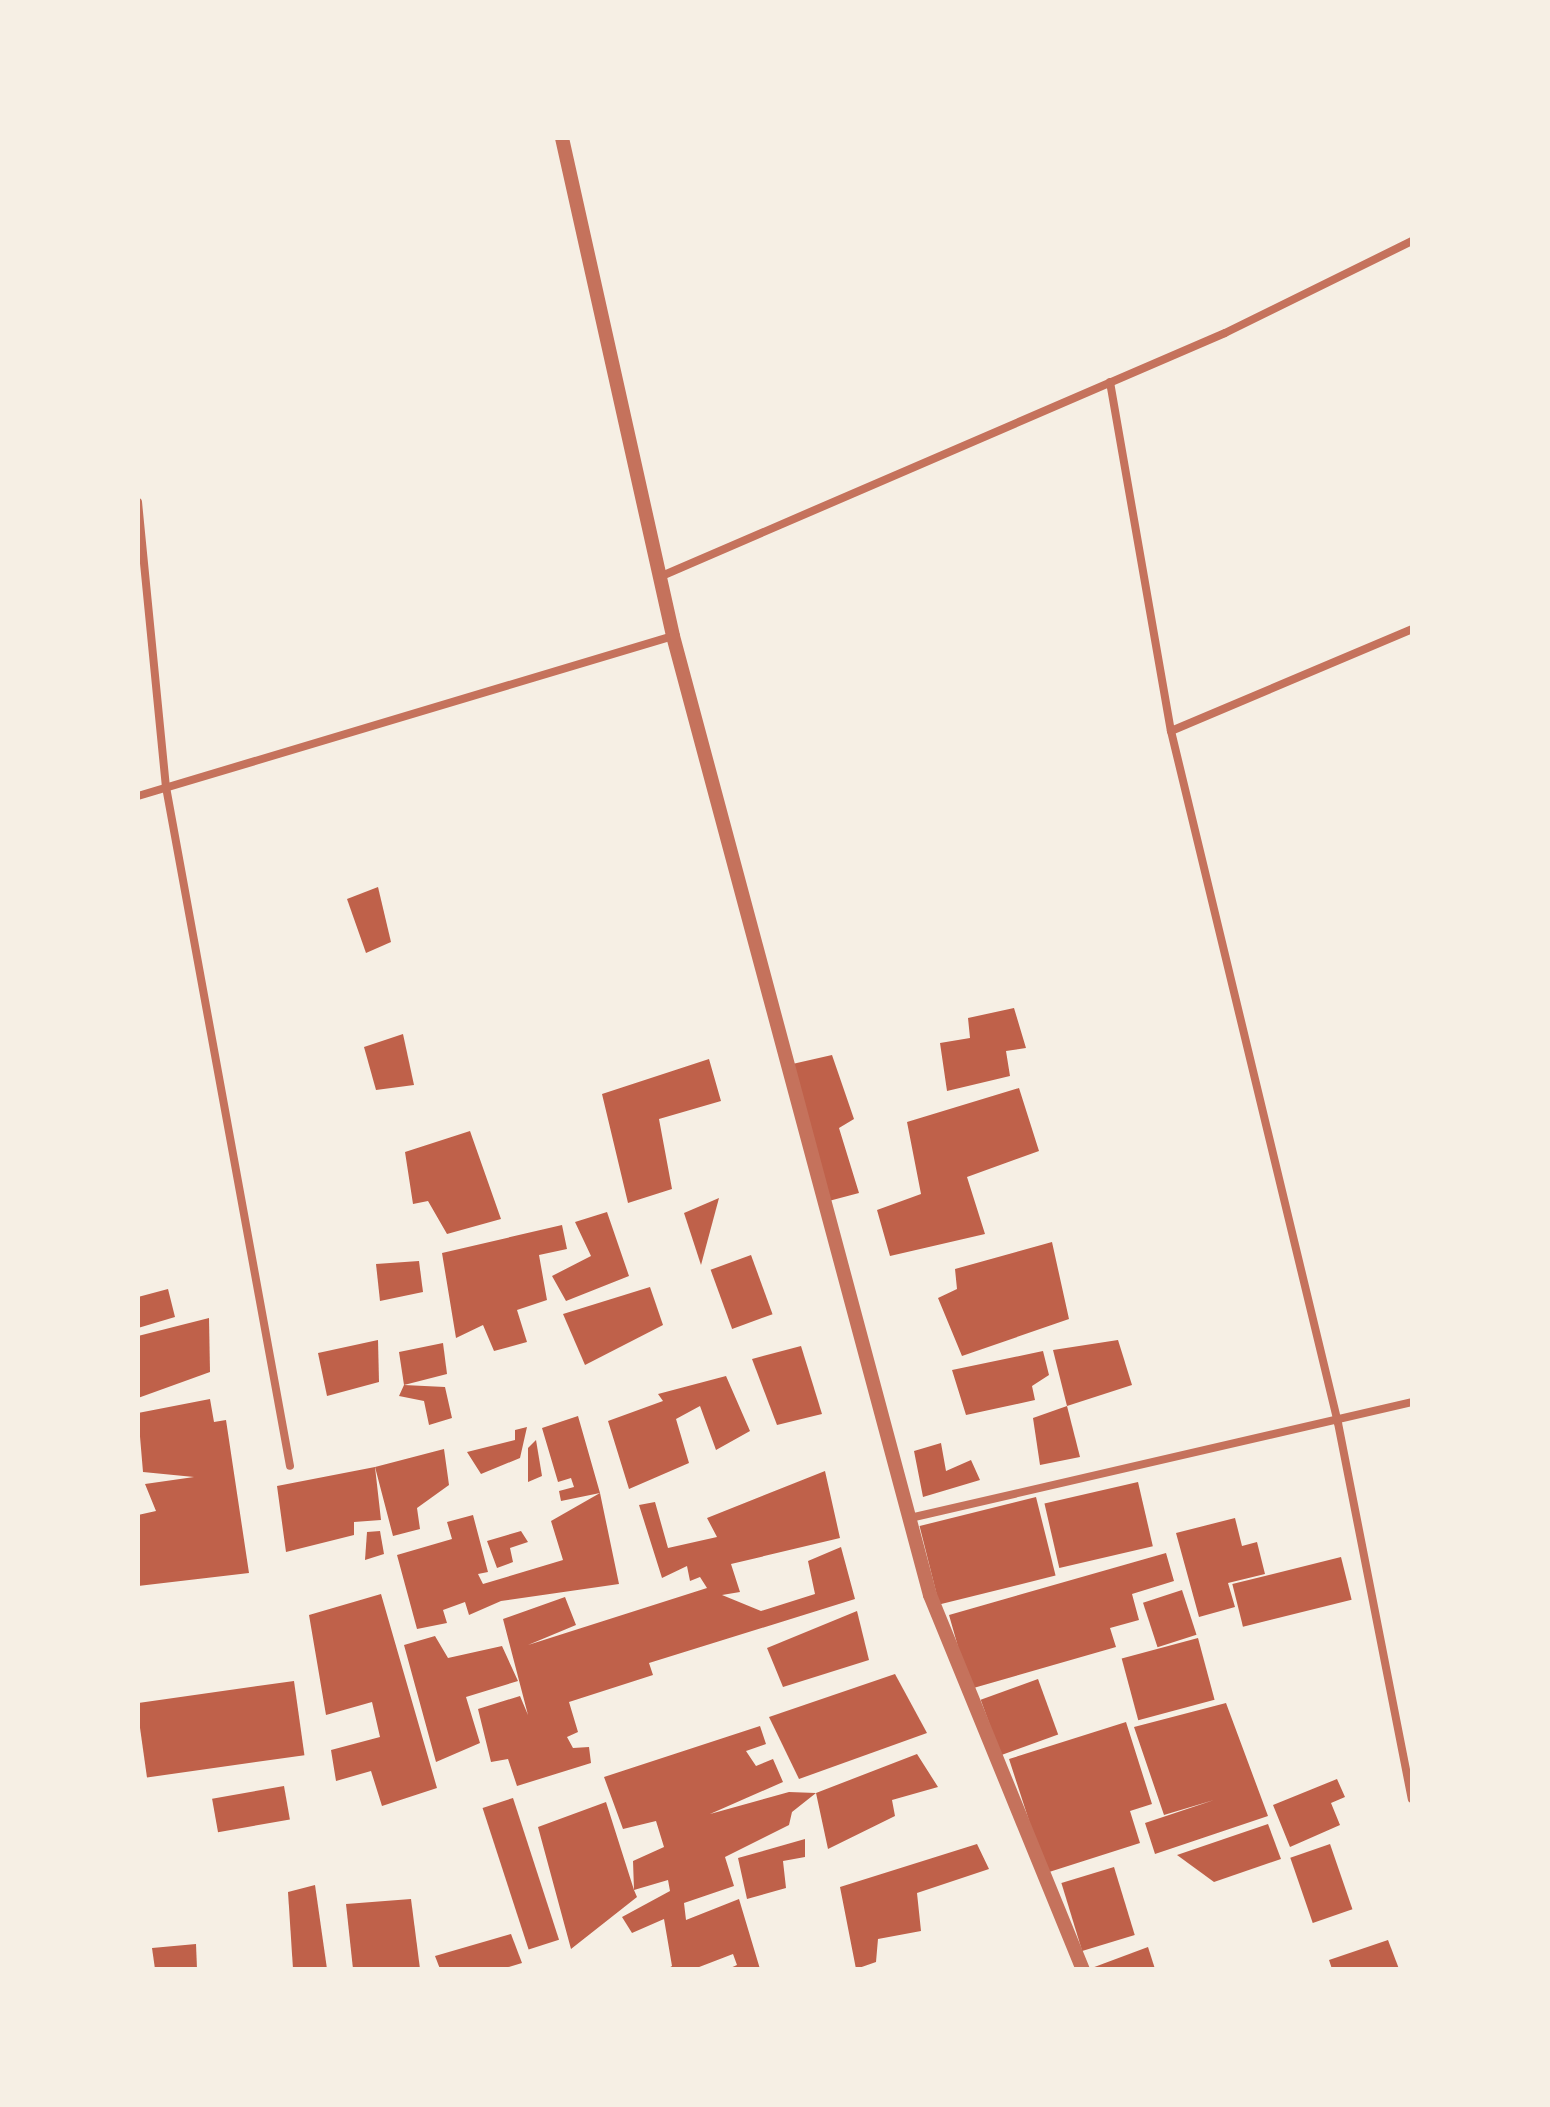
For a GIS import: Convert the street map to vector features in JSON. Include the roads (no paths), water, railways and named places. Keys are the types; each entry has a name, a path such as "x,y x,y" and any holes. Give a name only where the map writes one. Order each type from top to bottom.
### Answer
{"street":[{"path":"562,138 664,575 673,636 930,1595 1083,1969"},
{"path":"664,575 1110,382 1412,241"},
{"path":"1110,382 1171,731 1338,1423 1412,1799"},
{"path":"138,502 166,787 290,1466"},
{"path":"1171,731 1412,629"},
{"path":"138,796 673,636"},
{"path":"910,1518 1338,1423 1412,1402"}]}
